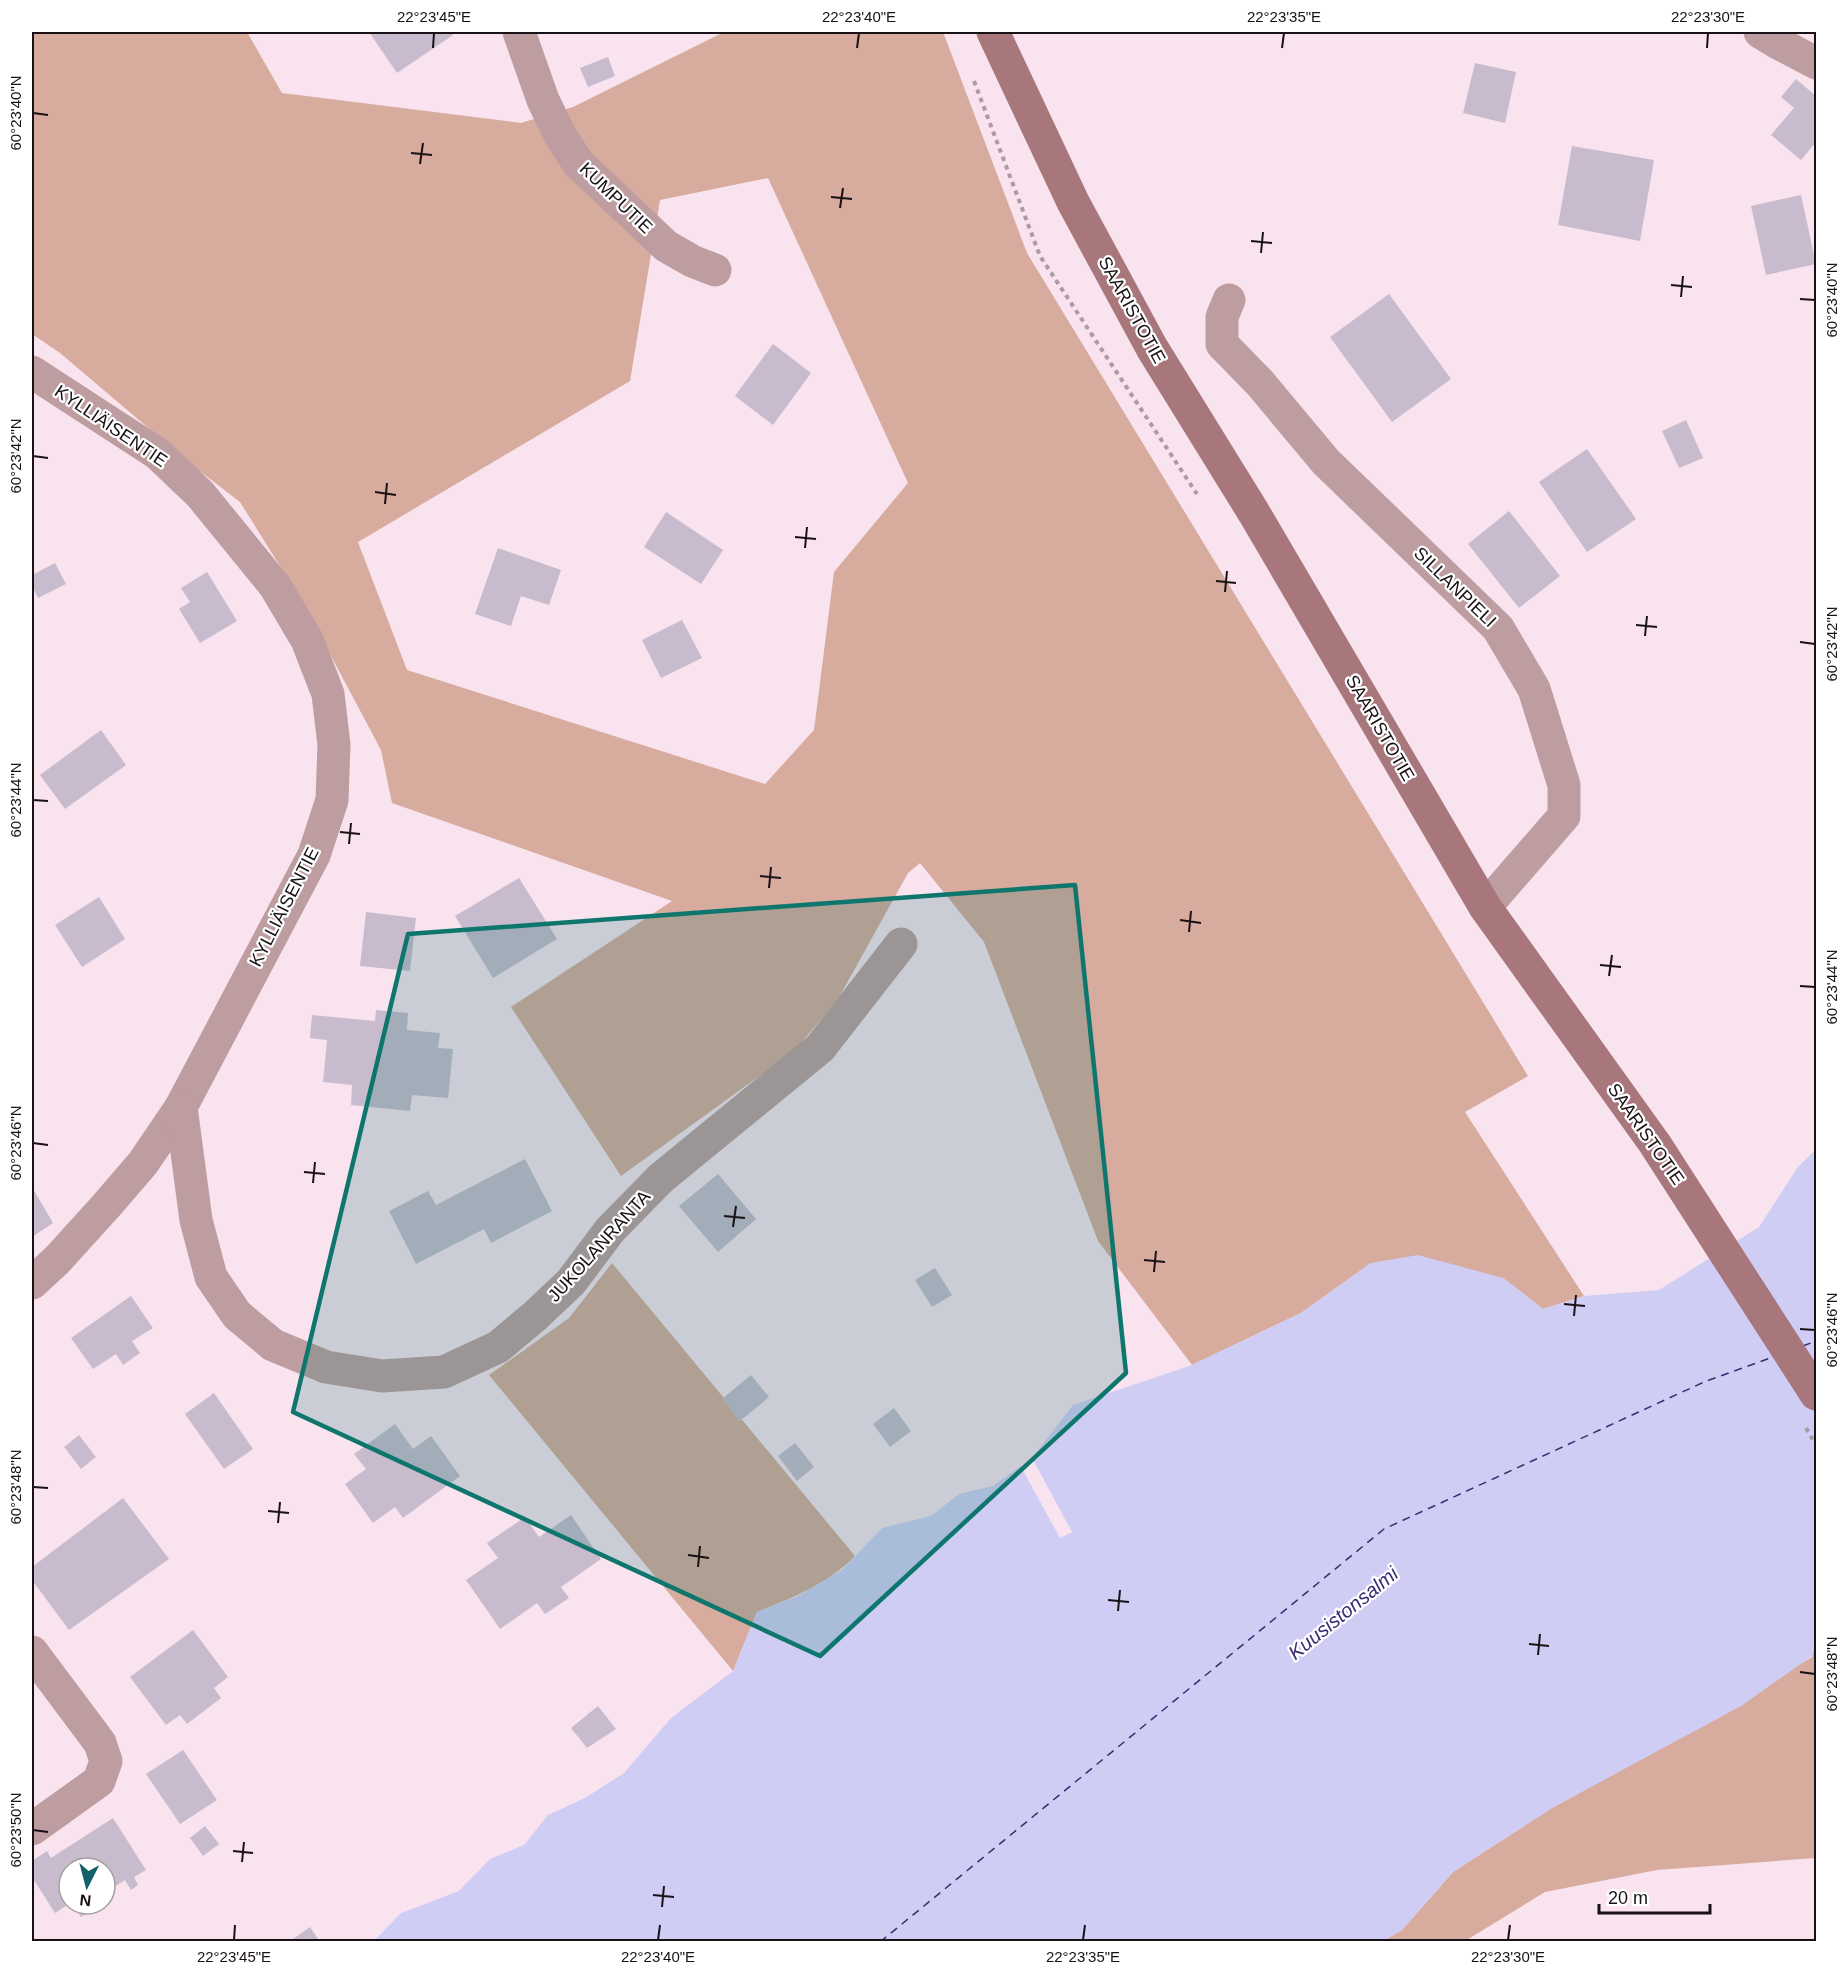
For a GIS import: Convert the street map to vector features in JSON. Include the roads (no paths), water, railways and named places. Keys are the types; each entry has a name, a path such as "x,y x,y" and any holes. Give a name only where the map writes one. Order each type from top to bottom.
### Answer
{"main road":[{"name":"SAARISTOTIE","path":"993,32 1072,202 1152,348 1254,513 1485,907 1656,1144 1816,1394"}],"street":[{"name":"KUMPUTIE","path":"519,32 543,100 560,135 578,163 666,246 692,261 715,270"},
{"path":"1760,32 1816,63"},
{"name":"SILLANPIELI","path":"1229,300 1222,317 1222,344 1260,383 1326,462 1498,628 1534,689 1564,785 1564,816 1485,907"},
{"name":"KYLLIÄISENTIE","path":"32,372 158,453 200,494 275,586 307,640 328,694 334,745 332,800 314,855 181,1107 143,1163 57,1260 32,1283"},
{"name":"JUKOLANRANTA","path":"181,1107 196,1220 211,1277 237,1315 273,1345 326,1367 381,1376 444,1372 498,1347 535,1316 571,1282 610,1230 661,1178 820,1048 901,944"},
{"path":"32,1652 100,1743 106,1761 99,1781 32,1829"}],"water":[{"name":"Kuusistonsalmi","path":"1816,1149 1816,1638 1812,1656 1741,1706 1552,1808 1453,1872 1402,1930 1381,1942 373,1942 401,1913 459,1891 490,1859 524,1845 548,1815 585,1798 624,1773 671,1718 733,1671 757,1612 796,1597 842,1570 882,1528 931,1516 959,1494 993,1486 1032,1458 1073,1405 1192,1365 1301,1313 1371,1263 1418,1255 1503,1278 1543,1309 1584,1296 1659,1290 1759,1227 1798,1167"}]}
